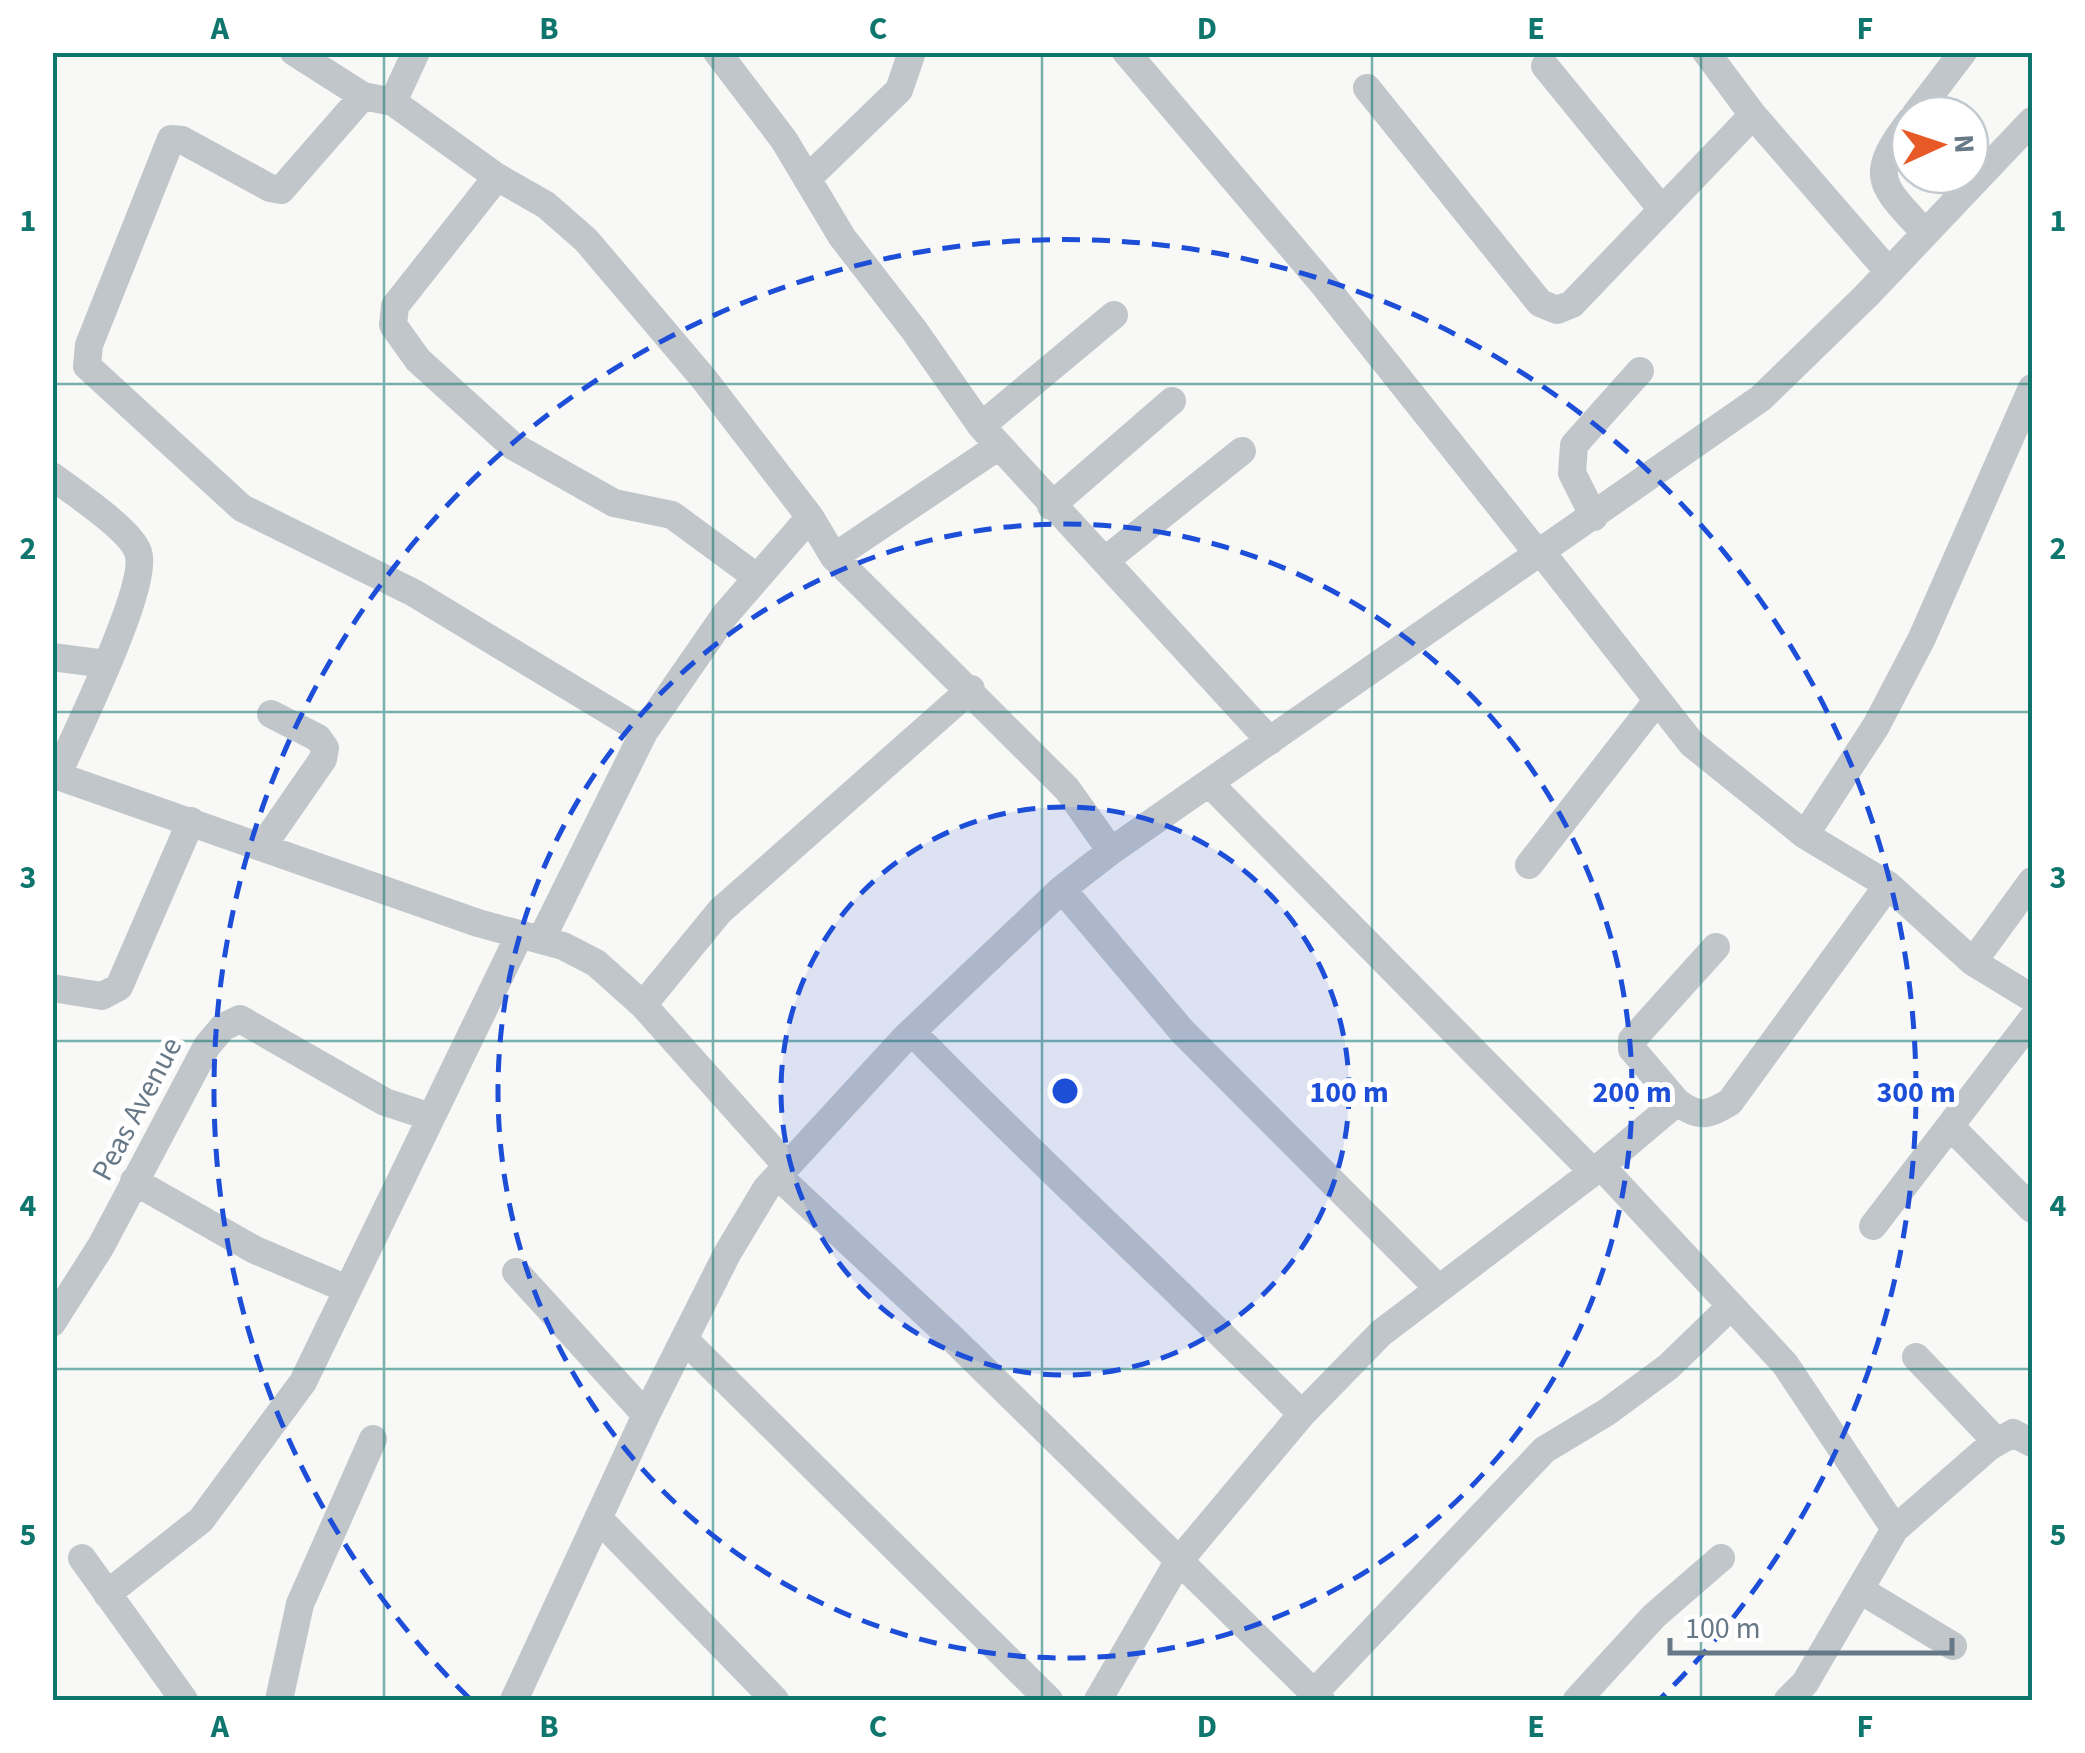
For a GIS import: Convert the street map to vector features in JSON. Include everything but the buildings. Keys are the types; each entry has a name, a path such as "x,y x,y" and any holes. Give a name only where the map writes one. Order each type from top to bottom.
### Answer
{"street":[{"path":"294,52 363,96 393,102 498,177 546,205 586,240 704,379 810,517 834,557 971,689 1067,789 1111,851"},
{"path":"393,102 416,52"},
{"path":"717,52 807,179 842,237 990,436 1050,506 1107,559 1270,740"},
{"path":"807,179 899,90 912,52"},
{"path":"1126,52 1324,284 1692,744 1804,835 1888,885 1973,962 2032,998"},
{"path":"1706,52 1753,114 1890,272"},
{"path":"1930,95 1963,52"},
{"path":"1545,66 1660,207"},
{"path":"1367,88 1540,303 1558,310 1572,304 1660,207 1753,114"},
{"path":"363,96 281,190 171,139 88,345 87,366 242,508 414,592 644,732"},
{"path":"514,1700 646,1414 726,1254 782,1171 912,1032 1062,889 1111,851 1761,398 1890,272 2032,121"},
{"path":"1890,147 1882,170 1890,188"},
{"path":"498,177 395,306 393,325 418,360 514,446 614,503 672,515 755,576"},
{"path":"1893,195 1926,234"},
{"path":"834,557 990,436 1114,315"},
{"path":"1594,517 1572,472 1574,446 1606,404 1640,371"},
{"path":"1804,835 1876,726 1922,638 2032,388"},
{"path":"1050,506 1172,401"},
{"path":"1107,559 1242,451"},
{"path":"52,476 132,541 140,555 140,570 106,664 55,775 596,963 643,1006 782,1171 1317,1697 1544,1450 1608,1412 1668,1367 1729,1308"},
{"path":"107,1594 201,1520 302,1382 431,1117 644,732 755,576 810,517"},
{"path":"52,658 106,664"},
{"path":"643,1006 720,911 971,689"},
{"path":"1529,865 1656,702"},
{"path":"262,847 323,759 325,748 318,738 271,714"},
{"path":"1209,782 1597,1169 1785,1364 1895,1530"},
{"path":"52,988 102,996 118,988 191,821"},
{"path":"1973,962 2032,881"},
{"path":"1716,947 1632,1040 1632,1050 1677,1102 1694,1115 1708,1116 1730,1102 1888,885"},
{"path":"1062,889 1182,1031 1439,1289"},
{"name":"Peas Avenue","path":"52,1323 101,1246 207,1046 223,1027 240,1019 385,1102 431,1117"},
{"path":"1873,1226 2032,1019"},
{"path":"912,1032 1035,1157 1176,1288 1302,1414"},
{"path":"1098,1700 1178,1562 1302,1414 1380,1333 1597,1169 1677,1102"},
{"path":"1950,1126 2032,1209"},
{"path":"134,1182 254,1250 347,1289"},
{"path":"516,1272 646,1414"},
{"path":"684,1339 1048,1700"},
{"path":"1916,1357 1997,1442"},
{"path":"1788,1700 1805,1683 1895,1530 1997,1442 2013,1433 2032,1443"},
{"path":"279,1700 300,1604 374,1439"},
{"path":"598,1518 774,1700"},
{"path":"82,1558 184,1700"},
{"path":"1578,1700 1654,1616 1721,1558"},
{"path":"1862,1591 1953,1646"}]}
